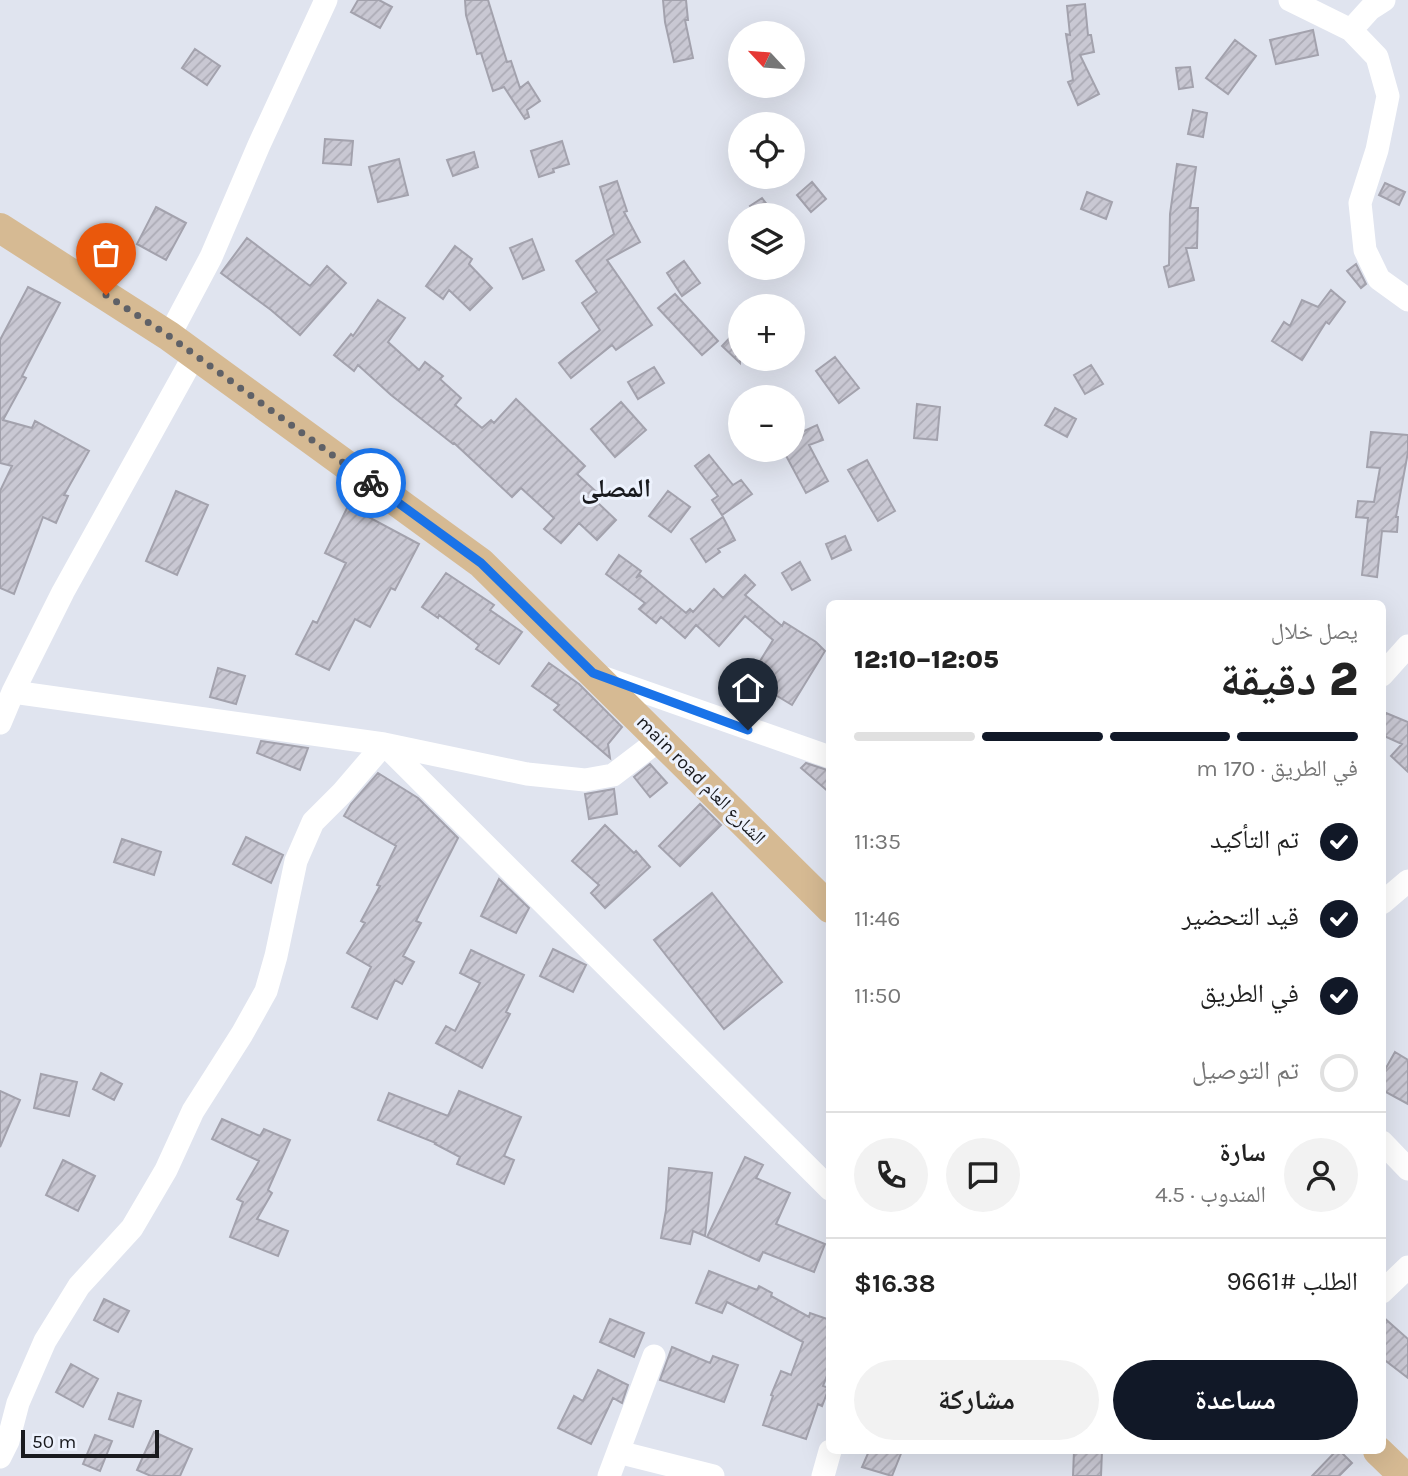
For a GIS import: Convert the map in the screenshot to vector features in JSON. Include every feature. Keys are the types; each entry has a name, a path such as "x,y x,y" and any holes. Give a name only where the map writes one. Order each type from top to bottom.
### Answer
{"main road":[{"name":"main road الشارع العام","path":"0,228 195,354 481,563 826,904"},
{"path":"1381,1454 1404,1476"}],"street":[{"path":"169,336 211,257 258,145 326,0"},
{"path":"1290,0 1351,30 1377,57 1388,96 1377,150 1360,203 1365,250 1379,279 1408,300"},
{"path":"1351,30 1370,9 1384,0"},
{"path":"0,723 64,592 195,354"},
{"path":"1386,671 1408,646"},
{"path":"593,673 826,756"},
{"path":"13,692 384,744 527,774 585,780 613,775 659,740"},
{"path":"384,744 826,1185"},
{"path":"0,1457 8,1441 18,1403 45,1341 79,1286 132,1228 166,1170 193,1111 266,991 296,861 313,822 384,744"},
{"path":"1386,900 1408,881"},
{"path":"1386,1146 1408,1170"},
{"path":"1386,1288 1408,1267"},
{"path":"609,1476 654,1356"},
{"path":"618,1452 713,1476"},
{"path":"823,1476 829,1454"}],"building":[{"path":"358,0 379,0 392,7 380,28 351,12"},
{"path":"465,0 488,0 507,62 511,61 520,88 528,82 540,101 527,110 529,117 525,119 504,87 493,91 481,53 477,54 466,15"},
{"path":"663,0 686,0 688,20 685,20 693,58 674,62"},
{"path":"1085,4 1088,35 1091,35 1094,52 1080,55 1099,94 1078,105 1068,82 1073,80 1066,34 1070,35 1067,6"},
{"path":"1313,30 1318,55 1276,64 1270,40"},
{"path":"1235,40 1256,56 1228,94 1206,78"},
{"path":"195,49 220,66 207,85 182,68"},
{"path":"1190,67 1193,87 1179,89 1176,68"},
{"path":"1193,110 1207,113 1203,137 1188,134"},
{"path":"325,139 353,141 351,165 323,163"},
{"path":"562,141 569,164 539,177 531,151"},
{"path":"474,152 478,167 453,176 447,160"},
{"path":"399,159 408,195 378,202 369,167"},
{"path":"1177,164 1196,167 1190,208 1198,208 1197,248 1186,248 1194,280 1169,287 1164,267 1169,265 1170,214"},
{"path":"617,181 627,211 624,212 640,242 607,260 652,325 616,350 612,345 571,378 559,363 600,330 582,303 597,292 576,261 614,234 600,187"},
{"path":"812,182 826,199 811,212 797,195"},
{"path":"1385,183 1405,192 1399,205 1379,195"},
{"path":"1087,192 1112,202 1106,219 1081,209"},
{"path":"156,207 186,223 166,260 137,244"},
{"path":"247,238 310,286 327,266 346,283 300,335 221,273"},
{"path":"532,239 544,270 523,279 510,248"},
{"path":"455,246 472,259 469,264 492,288 470,310 449,290 443,299 426,286"},
{"path":"684,261 700,283 682,296 667,273"},
{"path":"1356,264 1366,284 1361,288 1347,271"},
{"path":"28,287 60,303 22,376 26,378 3,420 32,428 35,421 89,451 64,495 68,496 56,523 43,517 14,594 0,588 0,491 12,466 0,463 0,340"},
{"path":"1331,290 1345,302 1329,324 1326,322 1302,360 1272,341 1284,322 1290,326 1302,300 1318,307"},
{"path":"675,294 718,341 702,355 658,308"},
{"path":"378,300 405,318 388,342 419,370 425,362 443,376 440,379 461,398 455,405 482,428 491,420 494,423 516,399 585,466 577,474 602,497 597,502 616,520 597,540 579,523 561,543 544,529 554,518 521,488 512,497 454,443 391,395 358,365 354,371 334,355 351,334 353,336"},
{"path":"728,340 728,352 722,346"},
{"path":"835,357 859,388 839,403 816,371"},
{"path":"1091,365 1103,384 1085,394 1074,375"},
{"path":"654,367 664,383 638,399 628,382"},
{"path":"621,402 646,430 615,457 591,429"},
{"path":"917,404 940,407 937,440 914,438"},
{"path":"1055,408 1076,419 1067,437 1045,425"},
{"path":"817,425 823,440 809,445 828,481 806,493 789,462 805,462 805,430"},
{"path":"1371,432 1408,435 1408,452 1396,517 1397,532 1382,531 1377,577 1362,575 1368,518 1356,517 1358,501 1374,502 1380,468 1367,467"},
{"path":"709,455 733,485 741,480 752,494 722,515 712,500 718,496 695,466"},
{"path":"867,460 895,511 878,521 848,470"},
{"path":"176,491 208,505 177,575 146,561"},
{"path":"668,491 690,507 671,532 649,516"},
{"path":"348,506 419,544 395,590 391,588 370,627 355,619 329,670 296,654 313,621 317,623 346,563 325,553"},
{"path":"723,517 735,540 718,549 720,552 706,562 691,539"},
{"path":"845,536 851,550 832,559 826,544"},
{"path":"619,555 641,571 636,578 640,575 686,613 690,609 693,612 714,589 723,598 745,575 755,585 745,595 782,626 784,622 816,642 825,651 792,705 749,679 773,640 745,616 719,646 696,625 685,638 661,617 656,623 639,609 645,603 606,574"},
{"path":"800,562 810,580 792,590 782,573"},
{"path":"446,573 494,605 490,610 522,632 499,664 476,649 479,645 439,615 438,618 422,607"},
{"path":"549,663 579,684 622,727 608,744 610,758 554,710 559,705 532,686"},
{"path":"218,668 245,676 236,704 210,697"},
{"path":"1386,713 1408,722 1408,772 1391,756 1402,744 1386,737"},
{"path":"261,741 308,748 300,770 257,753"},
{"path":"806,763 826,770 826,790 801,768"},
{"path":"650,764 667,783 650,797 634,777"},
{"path":"378,773 418,798 458,838 416,921 421,923 403,956 414,962 402,984 395,980 377,1019 352,1007 371,967 347,953 365,923 361,921 380,886 377,885 396,846 344,816"},
{"path":"614,789 617,814 589,819 585,794"},
{"path":"700,804 721,825 680,866 659,846"},
{"path":"605,825 634,853 636,851 650,867 605,908 591,893 599,885 572,861"},
{"path":"246,837 283,855 271,883 233,864"},
{"path":"122,839 161,852 154,875 114,862"},
{"path":"499,879 529,908 516,933 481,916"},
{"path":"712,893 782,982 724,1029 654,940"},
{"path":"553,949 586,965 573,992 540,976"},
{"path":"471,950 524,975 506,1012 510,1014 482,1068 436,1043 446,1026 455,1031 480,983 460,973"},
{"path":"1395,1052 1408,1060 1408,1104 1386,1092 1386,1068"},
{"path":"101,1073 122,1084 114,1100 93,1089"},
{"path":"41,1074 77,1082 69,1116 34,1108"},
{"path":"0,1091 20,1100 0,1147"},
{"path":"459,1091 521,1117 504,1156 514,1160 504,1184 457,1164 460,1157 436,1143 378,1120 389,1093 448,1116"},
{"path":"222,1119 260,1136 264,1129 290,1140 268,1190 272,1193 257,1219 288,1231 278,1256 230,1237 243,1202 237,1199 259,1161 212,1139"},
{"path":"745,1157 763,1165 756,1178 790,1193 776,1224 825,1244 814,1272 763,1252 759,1261 707,1237"},
{"path":"63,1160 95,1176 78,1211 46,1195"},
{"path":"669,1168 712,1173 705,1236 693,1231 690,1244 661,1238"},
{"path":"709,1271 757,1290 759,1286 772,1293 771,1296 809,1317 810,1313 826,1319 826,1378 823,1386 826,1387 826,1396 822,1406 818,1404 806,1439 763,1425 781,1371 791,1375 803,1342 727,1302 722,1313 696,1303"},
{"path":"104,1299 129,1311 118,1332 94,1320"},
{"path":"610,1319 644,1333 634,1357 600,1342"},
{"path":"1386,1320 1408,1339 1408,1378 1386,1361"},
{"path":"672,1347 710,1363 713,1356 738,1365 724,1402 660,1380"},
{"path":"71,1364 98,1379 83,1407 56,1392"},
{"path":"598,1370 628,1385 622,1403 613,1398 591,1444 558,1428 574,1396 583,1401"},
{"path":"118,1393 141,1401 133,1427 109,1419"},
{"path":"154,1432 192,1449 180,1476 151,1476 137,1470"},
{"path":"95,1435 112,1441 100,1471 83,1464"},
{"path":"868,1454 901,1454 892,1476 862,1467"},
{"path":"1074,1454 1102,1454 1101,1476 1073,1476"},
{"path":"1333,1454 1343,1454 1352,1463 1339,1476 1312,1476"}],"way so far":[{"path":"106,295 169,336 371,483"}],"district":[{"name":"المصلى","path":"616,488"}],"route":[{"path":"371,483 481,563 593,673 748,730"}]}
